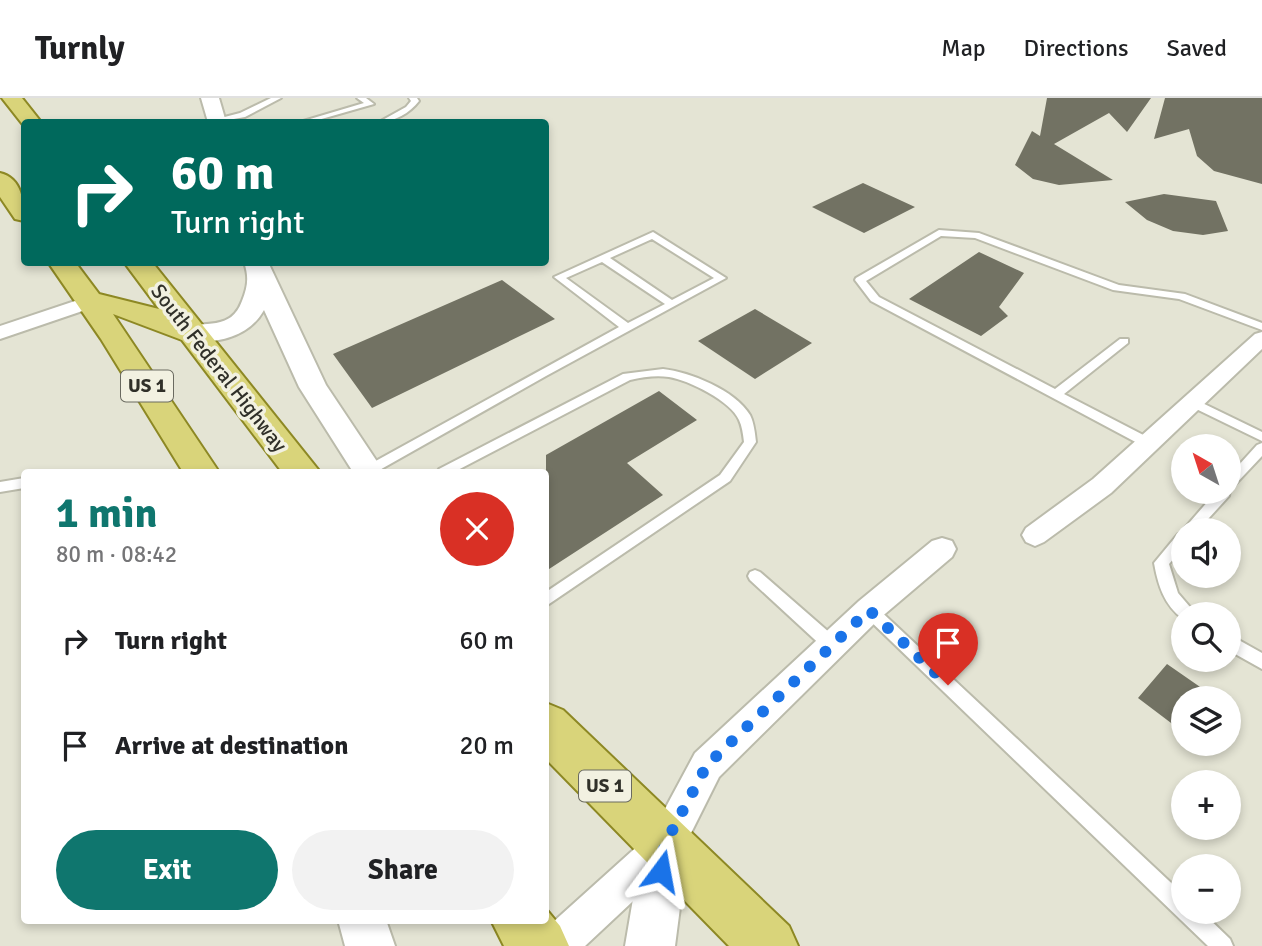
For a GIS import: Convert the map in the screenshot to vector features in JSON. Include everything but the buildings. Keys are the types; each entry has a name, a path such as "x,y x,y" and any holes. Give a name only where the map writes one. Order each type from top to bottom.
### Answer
{"main road":[{"path":"12,98 29,119"},
{"path":"0,180 21,210"},
{"name":"US 1","path":"64,266 199,469"},
{"name":"South Federal Highway","path":"140,266 189,333 300,469"},
{"path":"90,302 116,303 189,333"},
{"name":"US 1","path":"549,729 664,846 769,946"},
{"path":"522,924 540,946"}],"street":[{"path":"210,98 216,119"},
{"path":"189,333 216,333 241,326 253,313 259,270"},
{"path":"259,270 313,387 367,469"},
{"path":"0,333 90,302"},
{"path":"1034,535 1102,486 1262,338"},
{"path":"556,946 664,846 707,765 869,610 942,549"},
{"path":"650,946 664,846"},
{"path":"363,924 370,946"}],"lane":[{"path":"225,119 242,115 277,98"},
{"path":"315,119 370,104 361,98"},
{"path":"388,119 410,109 415,101 413,98"},
{"path":"242,115 247,119"},
{"path":"1148,443 875,299 860,280 939,233 976,235 1117,288 1181,296 1262,327"},
{"path":"374,469 721,278 653,235 559,277 627,328"},
{"path":"603,258 672,304"},
{"path":"1055,395 1124,341"},
{"path":"450,469 627,377 641,374 656,372 689,376 731,402 746,418 750,442 725,478 549,598"},
{"path":"1192,402 1262,437"},
{"path":"1241,471 1262,448"},
{"path":"0,487 21,484"},
{"path":"1201,518 1213,504"},
{"path":"1171,552 1161,563 1166,588 1175,602"},
{"path":"755,576 832,645"},
{"path":"869,610 1171,897"},
{"path":"1241,648 1262,662"},
{"path":"1200,924 1223,946"}],"route":[{"path":"661,871 664,846 707,765 869,610 948,685"}]}
